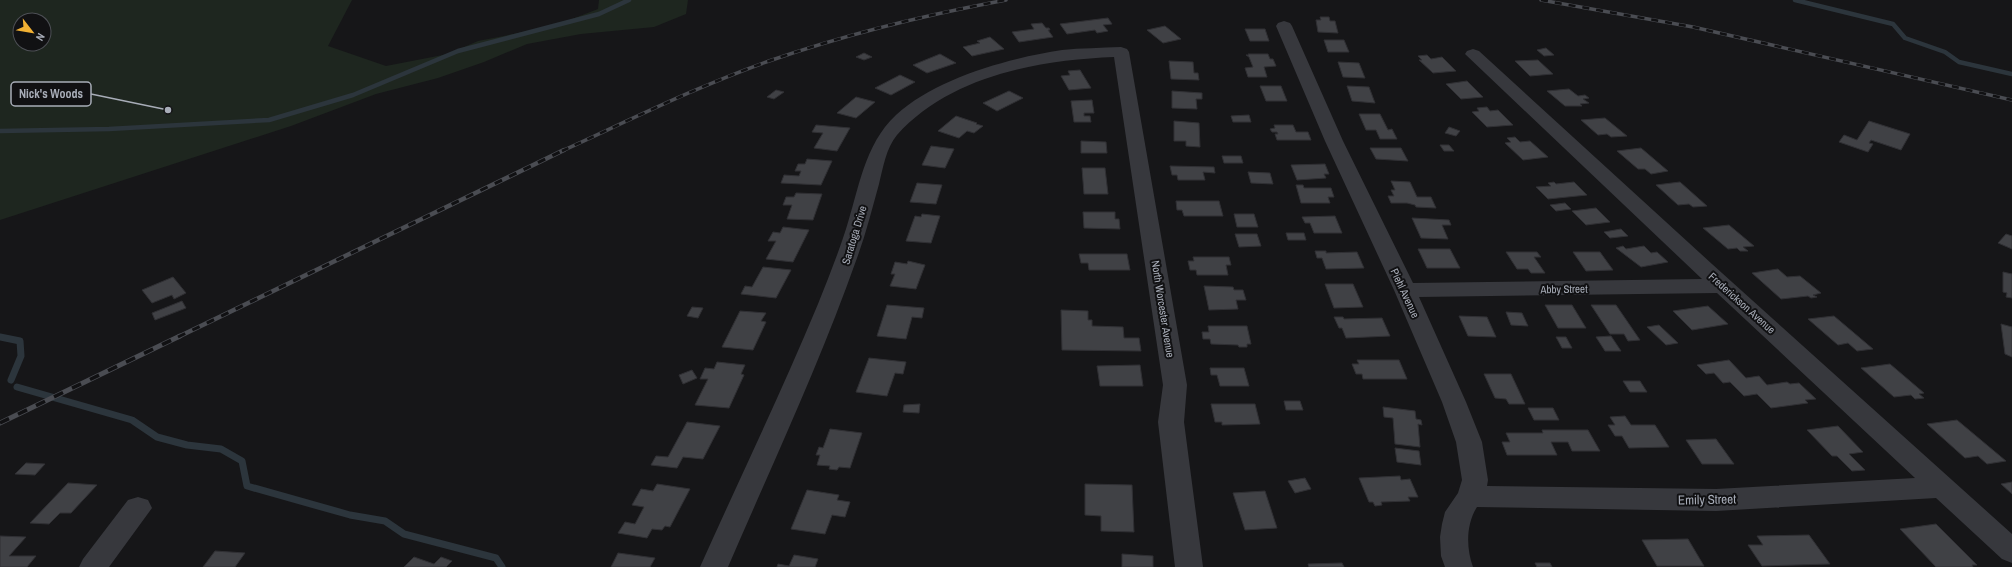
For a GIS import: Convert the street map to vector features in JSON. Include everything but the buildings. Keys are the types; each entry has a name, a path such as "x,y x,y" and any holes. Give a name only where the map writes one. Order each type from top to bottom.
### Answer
{"street":[{"name":"Piehl Avenue","path":"1284,26 1331,134 1405,290 1454,402 1469,442 1475,480 1470,496 1459,512 1456,524 1454,537 1455,556 1458,567"},
{"name":"Saratoga Drive","path":"714,567 844,267 874,165 888,134 907,116 926,102 948,89 986,74 1014,65 1061,55 1121,52"},
{"name":"North Worcester Avenue","path":"1121,52 1175,385 1171,422 1189,567"},
{"name":"Frederickson Avenue","path":"1473,54 2012,551"},
{"name":"Abby Street","path":"1405,290 1723,286"},
{"name":"Emily Street","path":"1470,496 1716,500 1944,487"},
{"path":"93,567 138,508"}],"shaded area":[{"path":"0,0 352,0 328,46 386,66 448,54 478,41 554,26 598,9 599,0 688,0 686,14 654,27 581,34 527,44 484,62 438,78 376,94 291,126 0,220"}],"waterway":[{"path":"0,131 109,129 269,120 353,95 458,51 599,14 629,0"},
{"path":"1795,0 1893,24 1905,38 1945,52 1959,62 2012,74"},
{"path":"0,337 20,341 21,356 11,380"},
{"path":"17,387 132,420 157,437 187,445 221,449 242,461 247,486 350,515 385,521 404,534 496,558 502,567"}],"railway":[{"path":"562,151 690,92 798,51 886,26 1006,0"},
{"path":"1541,0 1693,27 2012,100"},
{"path":"178,337 564,150"},
{"path":"0,423 180,336"}],"place":[{"name":"Nick's Woods","path":"168,110"}]}
